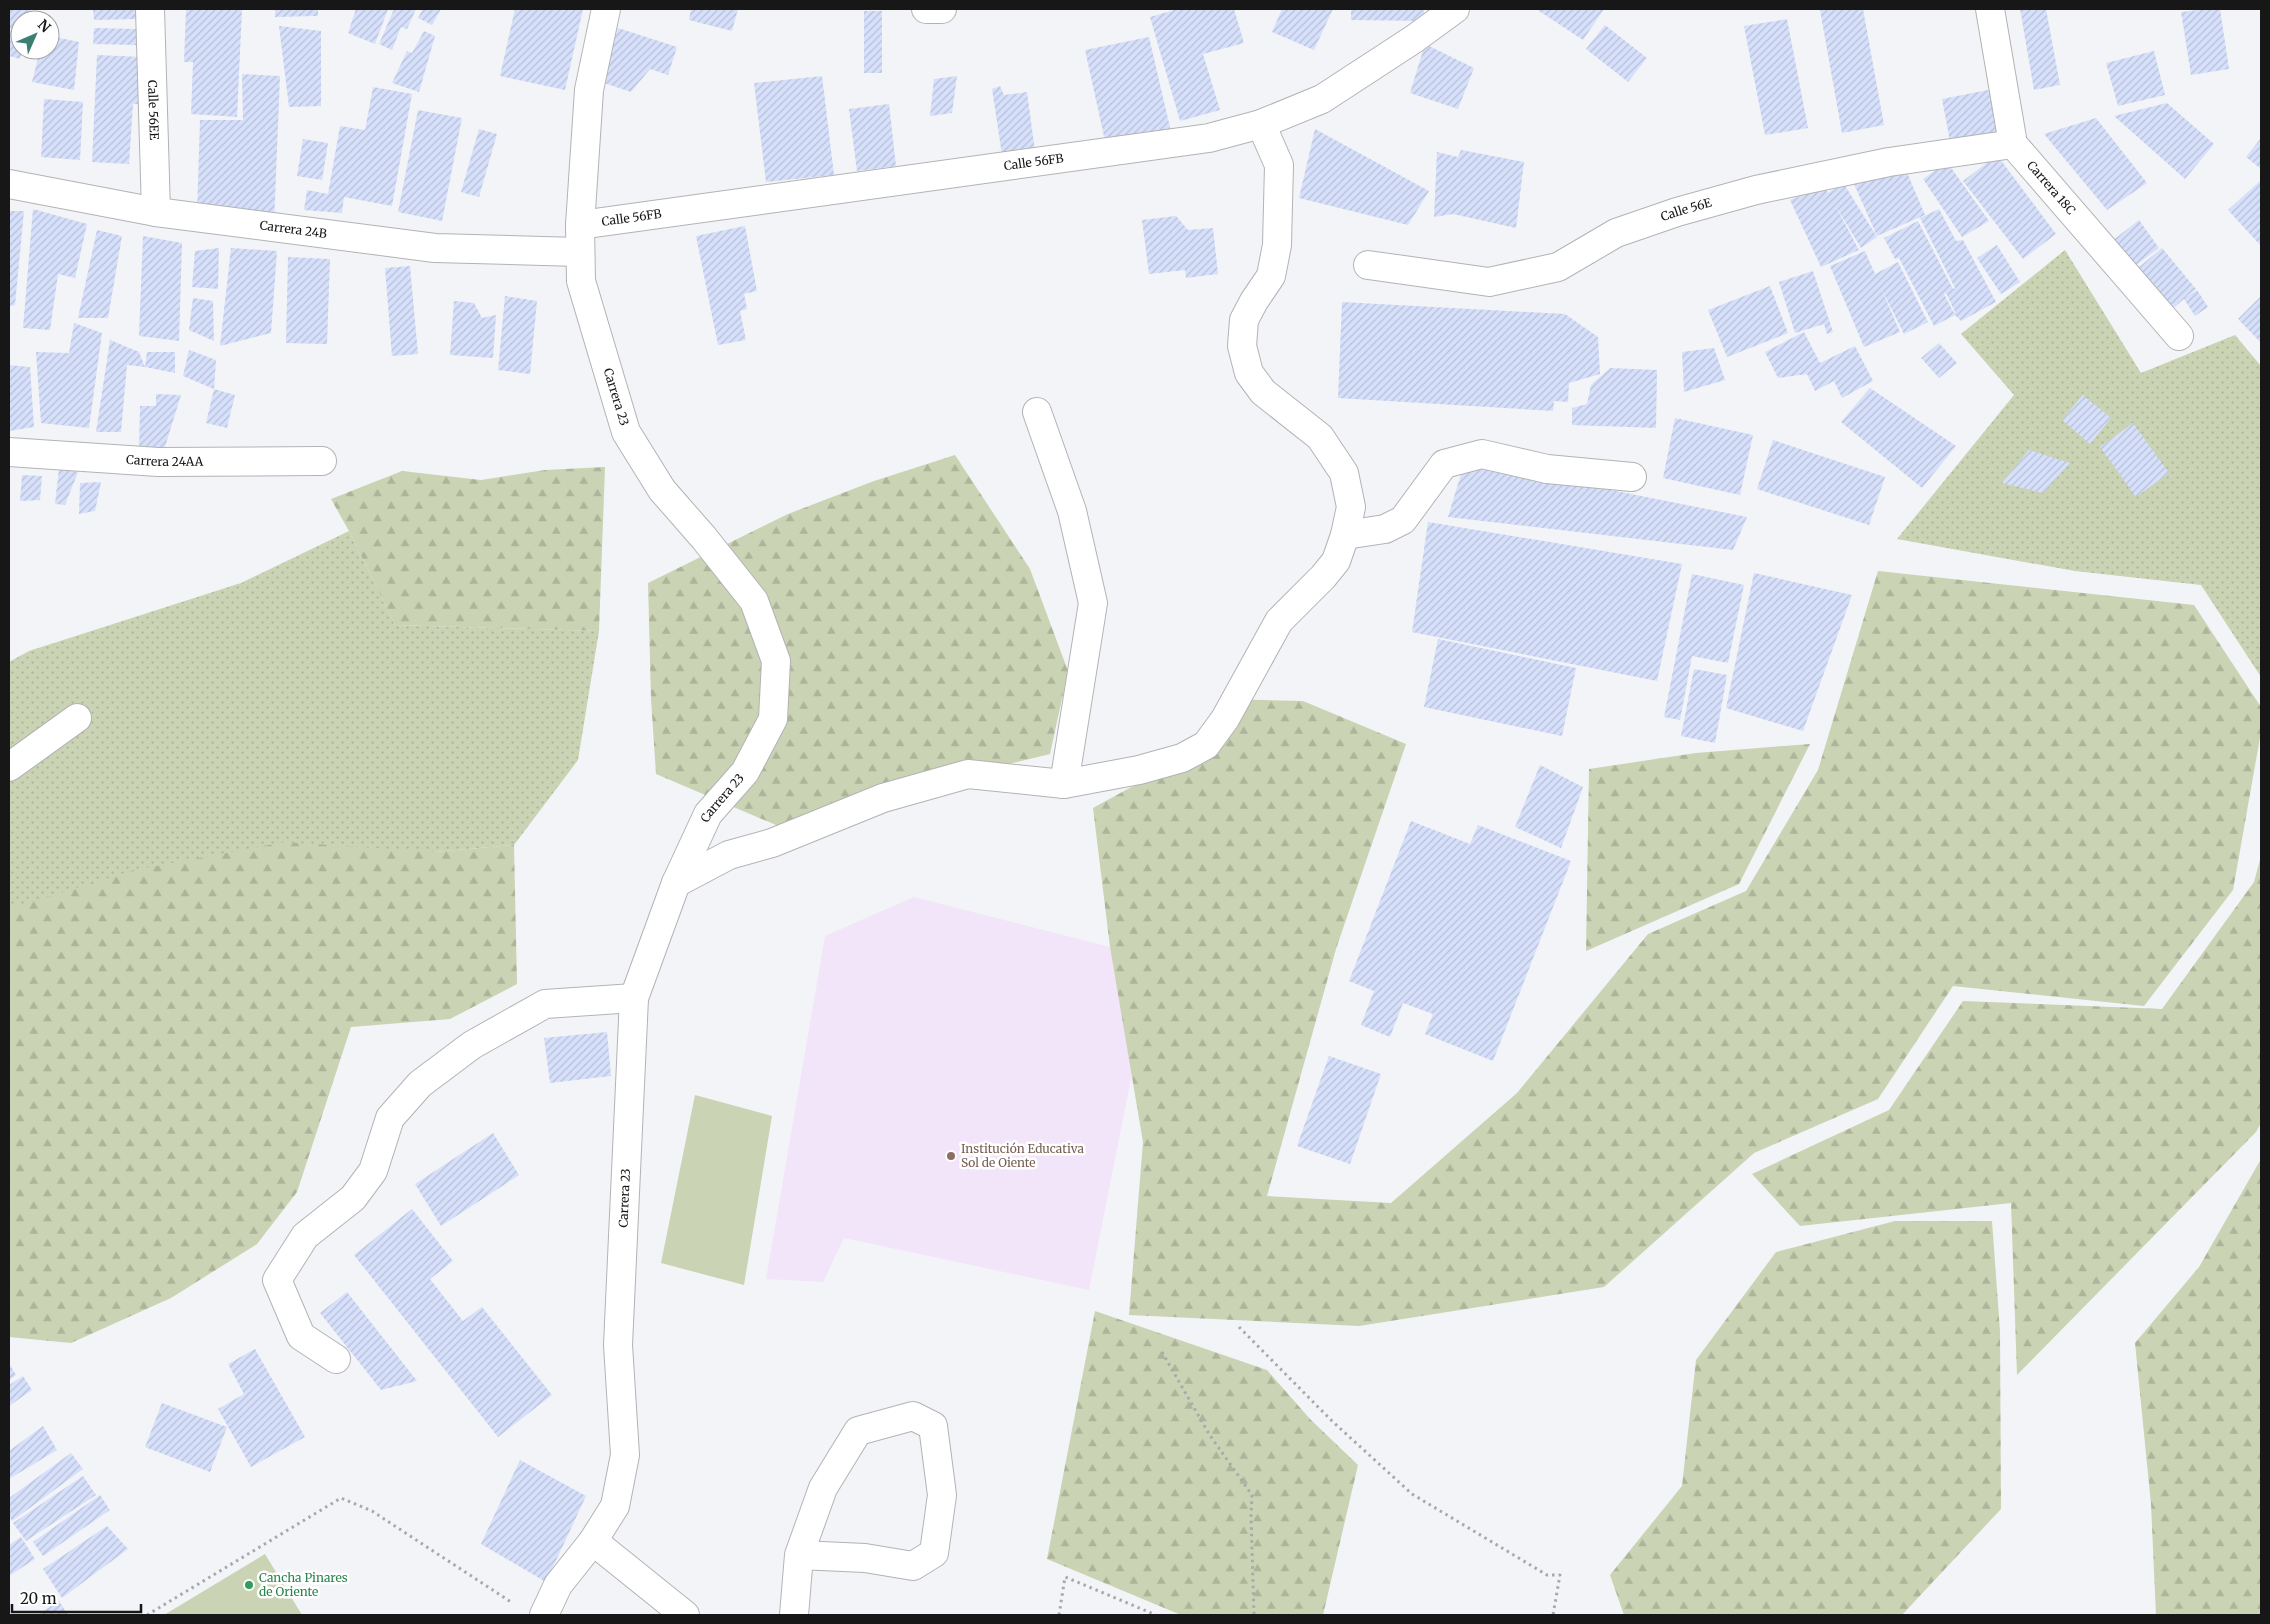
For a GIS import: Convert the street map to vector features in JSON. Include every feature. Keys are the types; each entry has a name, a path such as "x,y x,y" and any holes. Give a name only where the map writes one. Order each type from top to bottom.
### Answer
{"street":[{"name":"Calle 56EE","path":"150,9 156,212"},
{"name":"Carrera 23","path":"544,1615 558,1585 593,1541 615,1506 625,1455 618,1345 634,998 676,883 708,814 745,772 772,719 776,661 754,601 704,538 662,490 626,432 581,281 580,225 590,90 606,9"},
{"path":"926,9 942,9"},
{"name":"Calle 56FB","path":"580,225 1210,138 1261,124 1322,99 1414,39 1455,9"},
{"path":"1990,9 2013,144"},
{"path":"676,883 729,855 772,843 883,798 968,774 1064,784 1139,770 1182,758 1206,745 1225,719 1279,621 1323,577 1336,561 1345,535 1351,507 1344,474 1320,437 1264,392 1249,373 1242,346 1244,320 1271,276 1277,245 1279,165 1261,124"},
{"name":"Calle 56E","path":"1368,266 1489,282 1558,266 1616,233 1677,212 1756,190 1889,162 2013,144"},
{"name":"Carrera 18C","path":"2013,144 2179,336"},
{"name":"Carrera 24B","path":"9,184 156,212 435,248 579,252"},
{"path":"1037,412 1072,511 1093,603 1064,784"},
{"name":"Carrera 24AA","path":"9,452 158,462 322,460"},
{"path":"1345,535 1385,529 1403,520 1444,464 1482,454 1546,468 1632,477"},
{"path":"9,767 77,718"},
{"path":"336,1359 301,1336 277,1280 305,1236 353,1198 373,1171 390,1118 420,1084 472,1045 545,1004 634,998"},
{"path":"794,1615 800,1555 823,1488 858,1431 913,1416 933,1426 942,1495 934,1553 913,1566 865,1558 800,1555"},
{"path":"593,1541 685,1615"}],"path":[{"path":"1239,1327 1332,1421 1412,1494 1547,1575 1560,1575 1553,1615"},
{"path":"1162,1352 1209,1434 1252,1495 1254,1615"},
{"path":"147,1615 341,1498 372,1511 517,1606"},
{"path":"1060,1615 1065,1577 1156,1615"}],"shaded area":[{"name":"Institución Educativa Sol de Oiente","path":"914,897 1110,947 1132,1074 1089,1290 844,1238 823,1282 766,1279 825,936"}],"green space":[{"path":"2065,250 2141,373 2235,335 2261,366 2261,677 2201,585 2075,571 1897,539 2014,395 1961,334"},
{"path":"955,455 1030,569 1068,671 1050,754 958,776 797,834 656,774 651,699 648,583 788,514 874,481"},
{"path":"605,467 599,631 395,625 349,531 331,499 402,471 481,480 545,470"},
{"path":"349,531 395,625 599,631 578,760 514,845 434,852 9,909 9,662 29,651 241,583"},
{"path":"1878,571 2194,605 2261,707 2261,732 2233,890 2144,1006 1953,986 1878,1099 1754,1153 1604,1287 1359,1326 1129,1315 1143,1142 1110,947 1093,808 1201,749 1225,699 1303,701 1406,744 1336,949 1267,1196 1391,1203 1517,1093 1648,934 1746,891 1818,770"},
{"path":"1810,744 1739,884 1586,951 1589,769 1696,753"},
{"path":"285,842 434,852 514,845 517,984 450,1019 351,1027 297,1192 257,1244 171,1298 71,1343 9,1337 9,909 134,870"},
{"path":"2261,856 2261,1123 2256,1132 2017,1375 2011,1203 1800,1226 1752,1174 1889,1110 1963,1001 2162,1009 2254,882"},
{"path":"695,1095 772,1116 744,1285 661,1263"},
{"path":"2261,1159 2261,1615 2156,1615 2151,1504 2135,1343 2199,1267"},
{"path":"1895,1221 1992,1221 2000,1331 2001,1509 1902,1615 1624,1615 1610,1575 1682,1486 1696,1360 1776,1252"},
{"path":"1095,1311 1267,1370 1310,1419 1358,1465 1323,1615 1181,1615 1047,1559"},
{"name":"Cancha Pinares de Oriente","path":"265,1554 302,1615 164,1615"}],"building":[{"path":"9,9 31,9 10,10 9,28"},
{"path":"93,9 135,9 137,19 94,20"},
{"path":"186,9 242,9 237,117 191,114 193,62 184,62"},
{"path":"275,9 318,9 318,16 275,17"},
{"path":"356,9 388,9 375,44 348,33"},
{"path":"394,9 416,9 407,29 401,27 392,50 379,44"},
{"path":"423,9 441,9 432,25 418,18"},
{"path":"515,9 583,9 565,90 500,76"},
{"path":"691,9 738,9 732,31 689,20"},
{"path":"1178,9 1234,9 1244,43 1203,54 1220,110 1180,121 1150,17"},
{"path":"1282,9 1333,9 1314,50 1272,32"},
{"path":"1351,9 1424,9 1424,21 1351,20"},
{"path":"1536,9 1604,9 1583,40"},
{"path":"1863,9 1884,125 1842,133 1820,10"},
{"path":"2020,9 2046,9 2060,85 2034,90"},
{"path":"2220,9 2229,69 2191,75 2181,12"},
{"path":"864,11 882,11 882,73 864,73"},
{"path":"1787,19 1808,128 1765,135 1744,26"},
{"path":"1605,25 1647,58 1628,82 1586,49"},
{"path":"279,26 321,31 321,106 289,107"},
{"path":"94,28 136,29 137,45 93,44"},
{"path":"618,28 677,47 668,75 650,69 631,92 601,82"},
{"path":"9,30 10,56 9,56"},
{"path":"424,31 435,36 419,92 392,83 407,51 412,53"},
{"path":"1149,37 1172,136 1107,150 1085,50"},
{"path":"60,38 79,42 74,90 32,82 38,60 60,60"},
{"path":"1425,44 1474,68 1458,109 1410,93"},
{"path":"2154,51 2165,95 2118,106 2106,63"},
{"path":"97,55 142,57 139,104 133,104 129,164 92,162"},
{"path":"242,74 280,76 274,224 197,213 200,120 243,120"},
{"path":"822,76 834,175 766,182 754,83"},
{"path":"957,76 952,113 930,116 934,79"},
{"path":"1000,86 1004,95 1027,92 1035,151 1002,155 992,89"},
{"path":"373,87 412,94 392,206 344,197 342,213 304,210 307,190 328,194 340,126 365,130"},
{"path":"1993,89 2003,137 1951,147 1942,99"},
{"path":"44,99 83,102 80,160 41,157"},
{"path":"2167,103 2214,144 2185,179 2114,116"},
{"path":"889,104 896,166 857,171 849,109"},
{"path":"418,110 462,118 442,221 398,212"},
{"path":"2096,118 2147,183 2107,210 2044,134"},
{"path":"479,129 497,134 479,197 461,192"},
{"path":"1315,129 1429,191 1408,225 1299,198"},
{"path":"2261,138 2261,169 2246,157"},
{"path":"303,139 328,143 322,180 297,176"},
{"path":"1461,150 1524,162 1516,228 1453,214 1434,217 1437,152 1458,157"},
{"path":"1997,155 2056,234 2023,259 1963,181"},
{"path":"1947,162 1989,221 1962,237 1923,179"},
{"path":"1903,163 1925,215 1877,236 1854,184"},
{"path":"2261,180 2261,246 2228,210"},
{"path":"1844,184 1877,237 1861,248 1835,205 1859,250 1821,267 1790,200 1824,186 1828,193"},
{"path":"33,209 87,224 75,278 58,274 50,330 23,328"},
{"path":"1939,209 1956,241 1963,240 1996,302 1961,321 1955,315 1934,326 1899,258 1895,259 1884,238 1918,221 1953,289 1955,288 1920,218","holes":["1946,293 1954,313 1944,294"]},
{"path":"9,211 24,211 15,305 9,306"},
{"path":"1176,216 1188,230 1213,228 1218,274 1186,278 1185,270 1149,274 1142,220"},
{"path":"2139,220 2159,248 2128,271 2108,244"},
{"path":"745,226 757,291 744,294 747,309 740,311 746,340 718,345 696,236"},
{"path":"97,230 122,236 108,318 78,318"},
{"path":"143,236 182,243 179,341 139,336"},
{"path":"1997,245 2020,282 2001,294 1977,258"},
{"path":"219,248 218,289 192,287 195,251"},
{"path":"231,248 277,251 271,333 220,346"},
{"path":"2162,248 2196,289 2184,298 2197,290 2208,307 2195,316 2184,299 2166,314 2133,272"},
{"path":"1865,251 1875,274 1898,262 1928,322 1904,334 1881,288 1900,332 1864,347 1830,266"},
{"path":"288,257 330,259 327,344 286,343"},
{"path":"410,266 418,354 392,356 385,268"},
{"path":"1813,271 1833,332 1827,334 1824,324 1795,333 1779,282"},
{"path":"1770,286 1788,333 1727,357 1708,310"},
{"path":"505,296 537,301 530,374 498,370"},
{"path":"2261,296 2261,343 2238,319"},
{"path":"193,298 213,301 214,341 189,330"},
{"path":"454,301 474,303 482,318 496,315 493,358 450,355"},
{"path":"1342,302 1565,314 1598,337 1600,374 1569,383 1568,402 1554,401 1553,411 1338,398"},
{"path":"74,323 102,333 89,428 41,423 36,352 69,353"},
{"path":"1804,332 1820,363 1855,346 1873,381 1842,398 1834,381 1815,391 1807,374 1778,378 1765,352"},
{"path":"110,340 139,352 145,367 127,365 121,432 96,432"},
{"path":"1939,343 1957,363 1939,378 1921,358"},
{"path":"1714,348 1725,380 1684,392 1682,352"},
{"path":"189,350 216,360 214,389 183,376"},
{"path":"147,352 175,352 175,373 145,367"},
{"path":"9,365 30,367 34,427 9,431"},
{"path":"1610,368 1657,370 1656,428 1572,425 1572,408 1587,404 1591,385"},
{"path":"1870,388 1956,446 1922,488 1841,422"},
{"path":"214,389 235,395 227,428 206,423"},
{"path":"156,394 181,395 164,450 139,449 140,406 156,406"},
{"path":"2083,395 2111,418 2090,444 2062,420"},
{"path":"1675,418 1753,435 1740,495 1663,478"},
{"path":"2133,423 2169,473 2136,497 2100,447"},
{"path":"1773,440 1885,477 1869,525 1757,489"},
{"path":"2029,450 2070,463 2043,493 2002,483"},
{"path":"1465,461 1747,517 1733,550 1448,517"},
{"path":"59,468 78,472 65,505 55,504"},
{"path":"22,475 42,476 40,500 20,501"},
{"path":"101,482 95,511 79,514 80,483"},
{"path":"1428,522 1682,564 1657,681 1412,632"},
{"path":"1754,573 1852,595 1803,731 1726,708"},
{"path":"1692,574 1744,585 1728,663 1692,656 1680,720 1664,717"},
{"path":"1438,639 1576,668 1562,736 1424,707"},
{"path":"1694,669 1727,675 1715,743 1681,736"},
{"path":"1540,765 1583,787 1561,848 1515,827"},
{"path":"1411,821 1470,844 1478,825 1571,861 1493,1061 1425,1034 1433,1014 1403,1003 1390,1037 1361,1025 1374,991 1349,981"},
{"path":"607,1032 611,1076 550,1083 544,1038"},
{"path":"1329,1056 1381,1074 1350,1164 1297,1146"},
{"path":"493,1133 519,1175 441,1226 415,1184"},
{"path":"412,1209 453,1261 430,1279 463,1321 482,1307 552,1395 498,1437 354,1255"},
{"path":"347,1292 417,1381 381,1390 320,1313"},
{"path":"255,1349 305,1437 251,1467 218,1409 244,1394 228,1364"},
{"path":"9,1363 16,1375 9,1380"},
{"path":"23,1376 32,1390 9,1406 9,1385"},
{"path":"162,1403 227,1427 210,1472 145,1447"},
{"path":"43,1426 57,1450 9,1479 9,1451"},
{"path":"71,1453 83,1469 12,1521 9,1516 9,1498"},
{"path":"520,1460 586,1496 546,1582 481,1544"},
{"path":"83,1476 96,1495 26,1541 13,1523"},
{"path":"100,1495 110,1510 43,1556 33,1542"},
{"path":"107,1526 128,1549 62,1598 43,1569"},
{"path":"21,1537 35,1559 9,1576 9,1545"},
{"path":"59,1601 68,1615 37,1615"}],"place":[{"name":"Institución Educativa Sol de Oiente","path":"951,1156"},
{"name":"Cancha Pinares de Oriente","path":"249,1585"}]}
